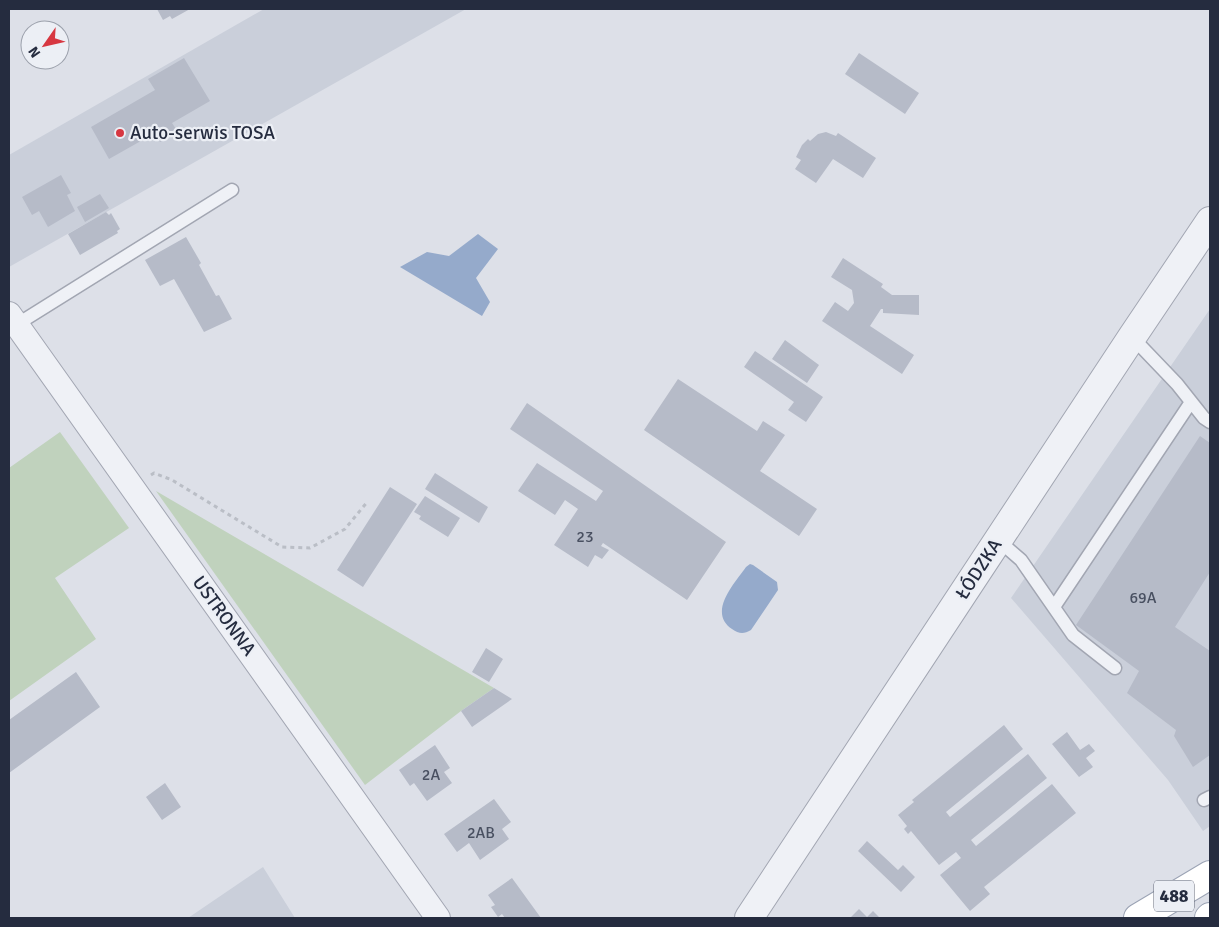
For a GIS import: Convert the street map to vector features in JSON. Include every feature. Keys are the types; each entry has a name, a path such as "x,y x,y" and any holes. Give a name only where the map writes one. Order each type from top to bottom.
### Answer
{"main road":[{"name":"488","path":"1138,918 1210,875"}],"street":[{"name":"ŁÓDZKA","path":"749,918 1210,221"},
{"name":"USTRONNA","path":"13,320 438,918"}],"lane":[{"path":"13,320 232,190"},
{"path":"1132,337 1177,384 1204,418 1210,422"},
{"path":"1054,608 1191,402"},
{"path":"998,540 1021,560 1072,635 1115,668"}],"path":[{"path":"131,486 154,473 172,480 282,546 291,547 310,548 345,529 368,502"}],"shaded area":[{"path":"264,9 466,9 9,267 9,155"},
{"path":"1210,309 1210,826 1203,831 1168,780 1011,598"},
{"path":"263,867 295,918 188,918"}],"green space":[{"path":"60,432 129,528 55,578 96,639 9,701 9,468"},
{"path":"156,491 494,688 365,785"}],"water":[{"path":"478,234 498,249 476,278 490,302 482,316 400,267 427,252 449,256"},
{"path":"750,564 777,582 778,590 751,630 739,633 725,622 722,614 723,606 730,589"}],"building":[{"path":"157,9 190,9 172,19 170,16 163,20"},
{"path":"859,53 919,93 905,114 845,74"},
{"path":"184,58 210,101 172,123 178,132 160,142 155,133 109,159 91,127 155,90 148,79"},
{"path":"826,132 836,136 838,133 876,158 863,178 833,159 816,183 795,169 801,160 796,157 802,145 808,139 810,141 818,134"},
{"path":"61,175 71,193 67,195 75,211 48,227 39,211 32,215 22,197"},
{"path":"100,194 109,208 85,222 77,207"},
{"path":"106,212 109,215 111,213 120,229 117,231 118,233 80,255 68,234"},
{"path":"186,237 201,263 199,265 216,296 219,295 232,319 204,332 174,279 160,286 145,260"},
{"path":"843,258 883,284 881,287 892,295 919,295 919,315 883,313 883,309 881,309 870,326 914,355 902,374 822,321 835,302 848,311 854,303 852,290 831,277"},
{"path":"785,340 819,365 807,383 772,359"},
{"path":"755,351 823,397 806,422 788,410 794,402 744,367"},
{"path":"678,379 757,431 763,421 785,435 760,471 817,509 799,536 644,430"},
{"path":"527,403 726,542 687,600 603,543 601,546 609,550 602,559 595,555 588,567 554,545 578,509 565,500 555,515 518,491 537,463 596,501 603,491 510,429"},
{"path":"1200,436 1210,443 1210,572 1175,627 1210,651 1210,755 1193,767 1174,736 1176,730 1127,693 1139,671 1076,625"},
{"path":"435,473 488,507 479,523 425,489"},
{"path":"390,487 417,504 363,587 337,570"},
{"path":"425,496 460,518 448,537 419,519 421,516 414,512"},
{"path":"486,648 503,659 489,682 472,672"},
{"path":"76,672 100,707 9,773 9,720"},
{"path":"494,688 512,699 472,727 461,711"},
{"path":"1004,725 1023,749 946,812 950,817 1028,754 1047,778 971,840 976,846 1052,784 1076,813 984,887 990,894 970,911 940,875 961,858 956,852 939,865 911,831 908,834 904,829 907,826 898,815 914,802 912,800"},
{"path":"1067,732 1080,750 1089,744 1095,751 1086,758 1093,767 1079,777 1052,744"},
{"path":"435,745 450,768 444,772 452,783 427,801 414,783 410,786 399,770"},
{"path":"165,783 181,807 162,820 146,797"},
{"path":"494,799 511,822 502,829 509,839 480,860 469,843 457,852 444,834"},
{"path":"867,841 898,870 903,865 915,877 901,892 858,851"},
{"path":"512,878 541,918 505,918 502,914 498,917 491,907 495,905 488,895"},
{"path":"859,909 867,917 873,911 879,917 850,918"}],"place":[{"name":"Auto-serwis TOSA","path":"120,133"}]}
